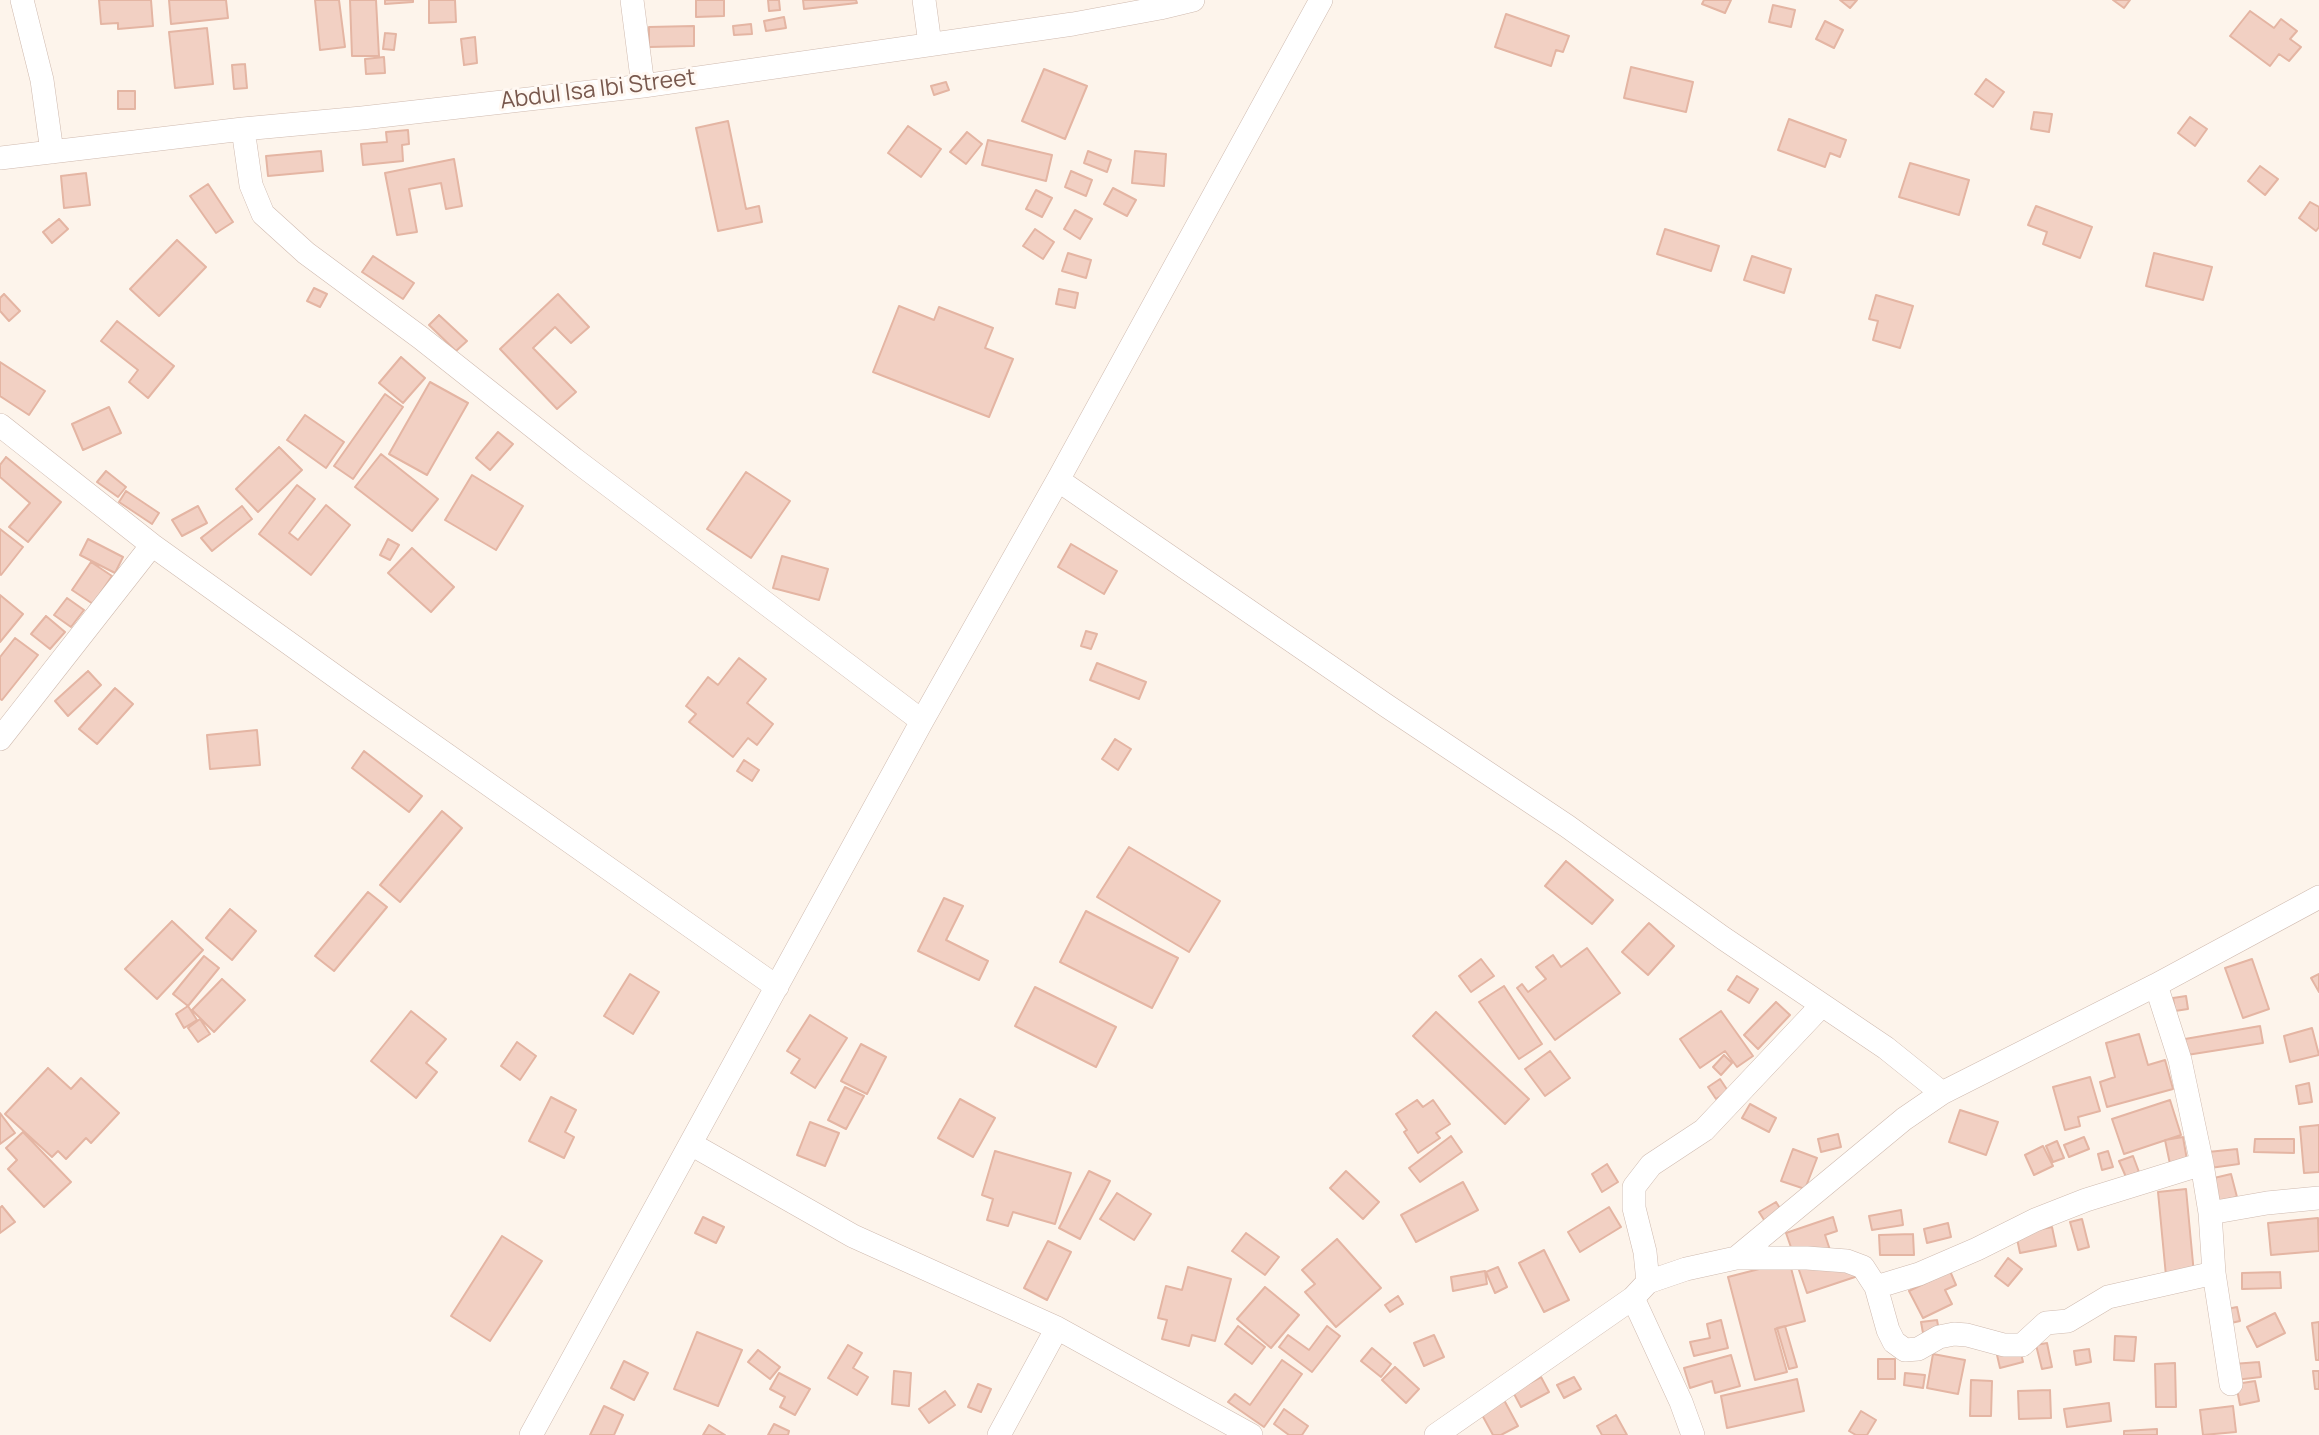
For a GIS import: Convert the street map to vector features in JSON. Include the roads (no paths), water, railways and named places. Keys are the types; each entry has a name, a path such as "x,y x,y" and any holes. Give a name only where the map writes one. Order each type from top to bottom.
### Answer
{"street":[{"path":"22,0 42,80 52,152"},
{"path":"632,0 643,86"},
{"path":"924,0 930,44"},
{"name":"Abdul Isa Ibi Street","path":"0,158 643,86 1085,21 1193,0"},
{"path":"531,1435 1321,0"},
{"path":"243,129 251,185 263,214 306,253 922,721"},
{"path":"0,425 152,545 353,690 777,987"},
{"path":"1058,480 1567,826 1723,938 1886,1048 1942,1093"},
{"path":"2,734 152,545"},
{"path":"1736,1258 1904,1119 1942,1093 2156,985 2319,897"},
{"path":"2156,985 2180,1060 2202,1164 2210,1213 2214,1273 2231,1384"},
{"path":"1693,1435 1640,1290 1645,1252 1634,1208 1634,1187 1651,1165 1704,1129 1822,1005"},
{"path":"691,1144 853,1236 1057,1328 1251,1435"},
{"path":"1876,1287 1919,1274 2085,1200 2202,1164"},
{"path":"2210,1213 2267,1203 2319,1198"},
{"path":"1436,1435 1640,1290 1686,1269 1736,1258 1807,1258 1847,1261 1863,1267 1876,1287 1894,1342 1905,1350 1918,1349 1940,1337 1954,1334 2004,1345 2022,1345 2046,1323 2068,1321 2108,1297 2214,1273"},
{"path":"999,1435 1057,1328"}]}
